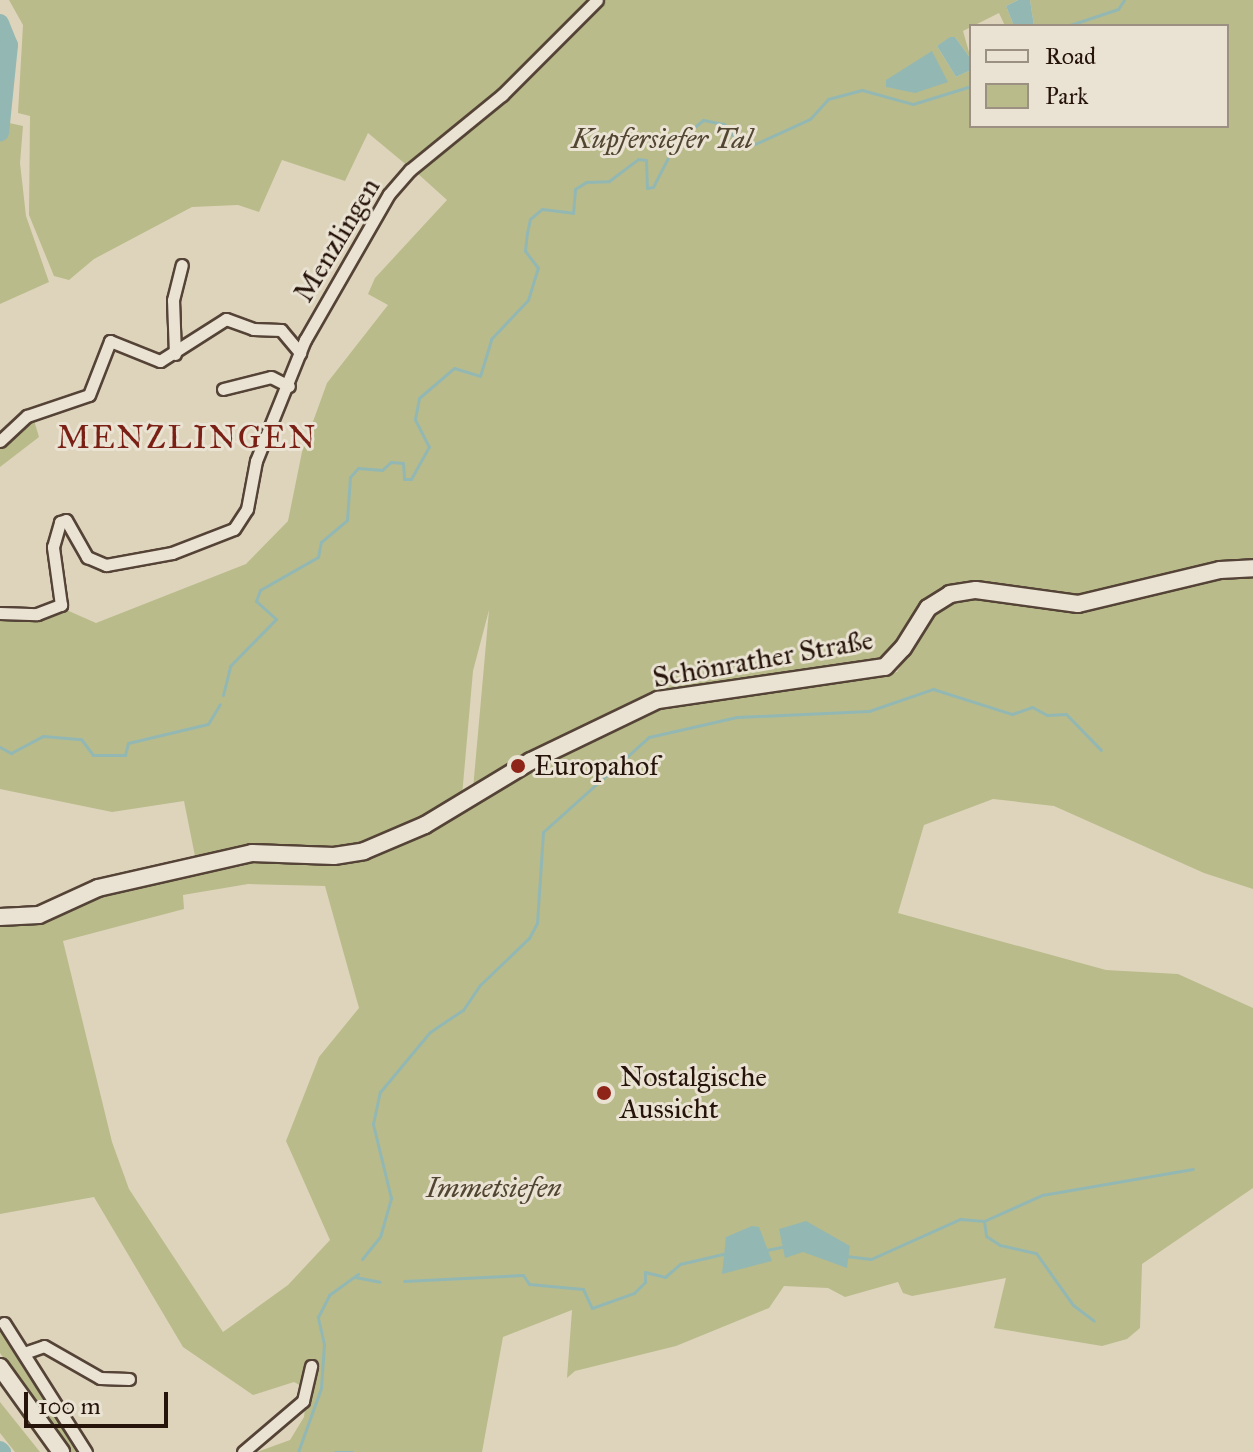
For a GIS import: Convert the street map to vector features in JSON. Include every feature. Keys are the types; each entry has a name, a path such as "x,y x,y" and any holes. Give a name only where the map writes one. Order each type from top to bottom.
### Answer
{"street":[{"name":"Menzlingen","path":"0,613 37,614 61,605 53,547 60,522 66,520 87,557 106,565 172,553 234,529 247,509 256,461 300,353 389,194 424,159 502,95 597,0"},
{"path":"0,441 27,416 89,395 110,341 126,344 152,361 175,354 173,300 182,265"},
{"name":"Menzlingen","path":"175,354 222,319 281,330 300,353"},
{"path":"223,389 271,377 289,386"},
{"name":"Schönrather Straße","path":"0,917 39,915 98,888 252,853 334,856 364,851 425,825 531,761 658,700 885,667 928,608 950,594 976,590 1078,604 1220,570 1253,568"},
{"path":"4,1323 86,1452"},
{"path":"24,1353 44,1346 100,1378 129,1379"},
{"path":"243,1452 303,1401 311,1366"},
{"path":"0,1367 61,1452"}],"green space":[{"path":"9,0 589,0 500,92 409,167 368,133 345,181 282,160 259,212 238,205 192,207 94,259 69,280 54,276 29,215 30,116 18,113 23,25"},
{"name":"Kupfersiefer Tal","path":"604,0 1018,0 1006,6 1013,24 1004,24 999,13 977,24 969,24 969,28 963,31 969,56 955,37 937,46 956,77 969,71 969,128 1229,128 1229,24 1034,24 1030,0 1253,0 1253,563 1092,597 952,589 884,661 677,692 473,789 489,610 473,671 462,796 383,838 334,851 269,845 196,861 184,801 112,812 0,789 0,617 49,617 62,608 96,623 246,564 288,521 302,452 327,383 388,305 368,294 375,278 447,200 416,172 506,99"},
{"path":"0,121 23,126 20,163 26,216 49,282 0,304"},
{"path":"33,417 39,437 0,467 0,446"},
{"path":"1220,573 1253,573 1253,889 1204,873 1054,806 993,799 924,825 898,913 1106,970 1178,974 1253,1008 1253,1188 1142,1264 1140,1328 1127,1339 1102,1346 994,1328 1006,1278 912,1296 903,1293 898,1282 845,1297 828,1288 784,1286 769,1308 676,1346 575,1371 567,1378 572,1310 503,1337 482,1452 257,1452 290,1440 304,1417 307,1389 294,1382 253,1395 183,1347 94,1197 0,1214 0,925 37,924 114,891 243,866 269,855 328,863 382,854 411,842 544,762 656,707 897,672 926,619 953,599 975,595 1079,609","holes":["248,884 325,886 359,1008 319,1057 286,1141 330,1240 288,1285 223,1332 129,1189 112,1142 63,941 184,909 183,895"]},
{"path":"0,1322 63,1428 83,1452 69,1452 0,1353"},
{"path":"0,1402 40,1452 15,1452 0,1433"}],"water":[{"path":"1018,0 1030,0 1034,24 1013,24 1006,6"},
{"path":"955,37 969,56 969,71 956,77 937,46"},
{"path":"932,51 948,82 915,93 886,87 886,80"},
{"path":"806,1221 850,1246 847,1268 803,1252 785,1258 779,1229"},
{"path":"752,1226 759,1227 772,1261 722,1274 726,1237"}],"waterway":[{"path":"1073,24 1118,9 1124,0"},
{"path":"0,23 9,45 0,133"},
{"path":"0,50 9,45"},
{"path":"223,695 230,666 276,619 256,601 260,590 318,557 321,542 347,520 350,477 358,468 382,470 391,462 403,463 404,479 411,479 429,447 415,419 419,398 454,368 480,376 491,339 528,300 538,268 525,251 527,233 530,219 542,209 573,213 575,189 586,182 609,181 638,159 646,160 647,188 653,187 676,142 703,120 724,124 734,137 755,144 810,119 828,99 862,90 913,104 969,87"},
{"name":"Immetsiefen","path":"362,1259 380,1237 391,1198 373,1124 380,1092 430,1032 463,1010 480,985 529,938 537,923 543,832 649,737 737,717 869,711 933,689 1012,714 1032,707 1047,715 1066,714 1101,750"},
{"path":"0,747 11,753 43,736 81,739 93,755 125,755 128,743 208,724 220,704"},
{"path":"846,1256 871,1259 960,1219 984,1221 1042,1195 1193,1169"},
{"path":"984,1221 986,1236 1000,1245 1036,1253 1073,1305 1094,1321"},
{"path":"766,1250 782,1247"},
{"path":"404,1281 523,1275 529,1284 583,1289 592,1308 634,1293 645,1282 645,1272 665,1277 680,1264 723,1254"},
{"name":"Immetsiefen","path":"298,1452 321,1388 324,1344 318,1317 329,1295 358,1274"},
{"path":"355,1277 380,1282"},
{"path":"335,1452 352,1452"}],"place":[{"name":"Europahof","path":"518,766"},
{"name":"Nostalgische Aussicht","path":"604,1093"}],"district":[{"name":"MENZLINGEN","path":"187,438"}]}
